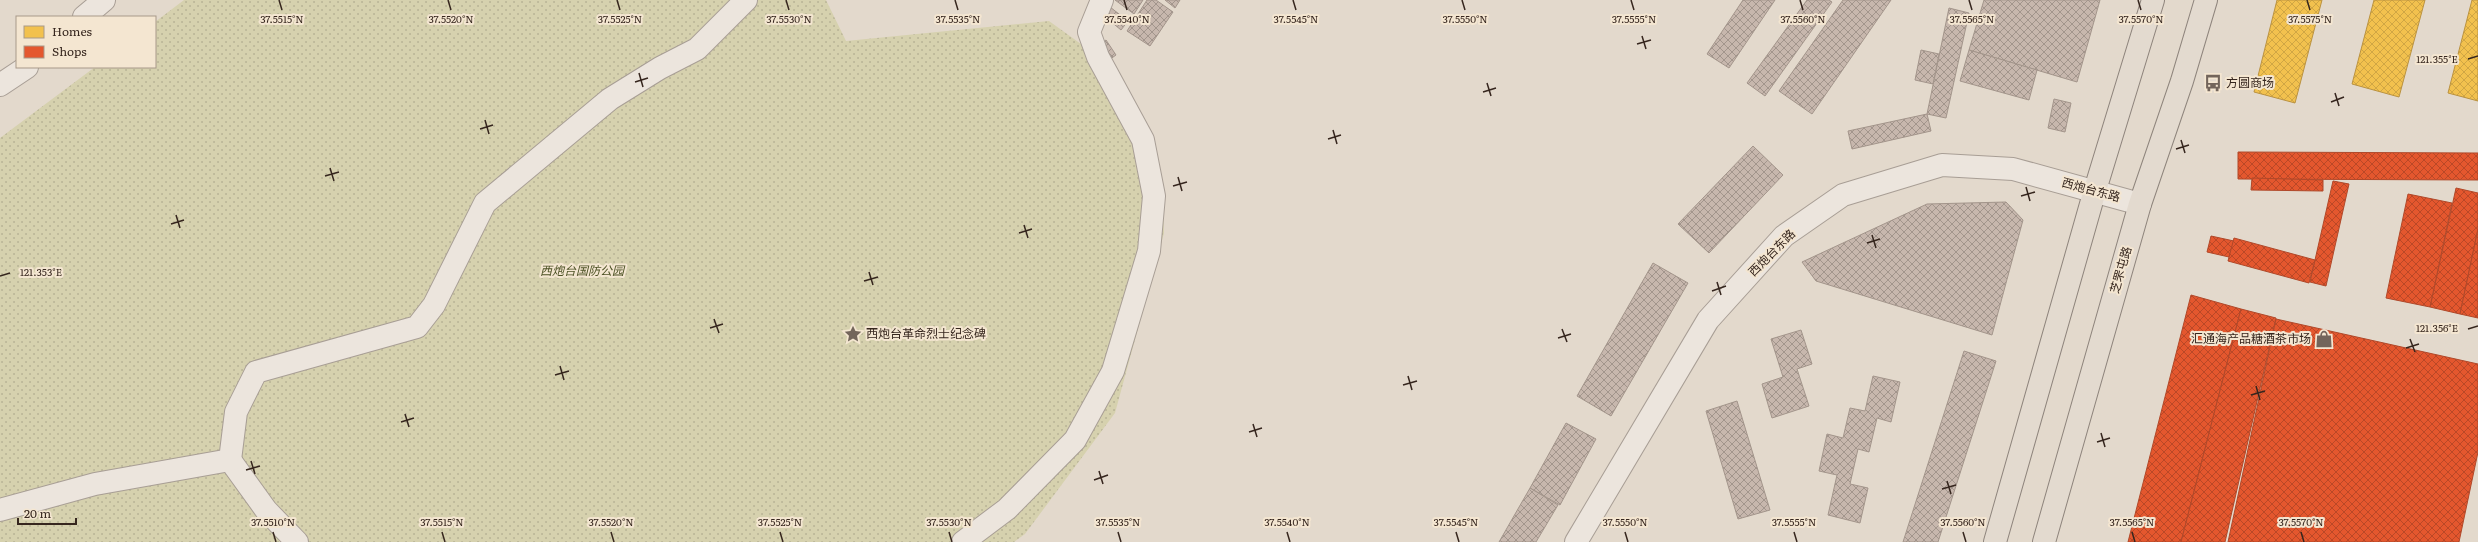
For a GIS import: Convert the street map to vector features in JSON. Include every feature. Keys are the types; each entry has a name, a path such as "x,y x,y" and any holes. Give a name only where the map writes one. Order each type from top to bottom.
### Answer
{"main road":[{"path":"1995,542 2095,190 2153,0"},
{"name":"芝罘屯路","path":"2044,542 2140,204 2182,82 2206,0"}],"street":[{"path":"85,16 104,0"},
{"path":"297,542 266,510 230,460 236,412 256,372 417,327 434,305 485,203 610,99 660,68 698,49 746,0"},
{"path":"963,542 1007,509 1075,440 1113,370 1149,251 1154,196 1143,140 1101,63 1089,32 1102,0"},
{"path":"0,85 26,68"},
{"name":"西炮台东路","path":"1576,542 1708,320 1784,236 1843,195 1942,164 2013,169 2095,190 2140,204"},
{"path":"0,510 95,484 230,460"}],"green space":[{"name":"西炮台国防公园","path":"184,0 826,0 846,41 1049,21 1113,67 1162,185 1164,233 1115,413 1025,534 1014,542 0,542 0,138 94,68 156,68 156,21"}],"building: Homes":[{"path":"2277,0 2322,0 2295,103 2254,92"},
{"path":"2374,0 2425,0 2399,97 2352,84"},
{"path":"2472,0 2478,0 2478,101 2448,93"}],"building: Shops":[{"path":"2238,152 2478,153 2478,180 2238,179"},
{"path":"2252,178 2323,180 2323,191 2251,190"},
{"path":"2333,181 2349,184 2326,286 2310,282"},
{"path":"2456,188 2478,193 2478,229 2460,314 2430,307"},
{"path":"2408,194 2452,203 2430,307 2386,298"},
{"path":"2478,229 2478,318 2460,314"},
{"path":"2211,236 2234,241 2229,257 2207,252"},
{"path":"2234,238 2315,260 2309,283 2228,261"},
{"path":"2191,295 2241,309 2181,542 2128,542"},
{"path":"2241,309 2276,318 2225,542 2181,542"},
{"path":"2276,319 2478,364 2478,452 2459,542 2228,542"}],"building: Other":[{"path":"1115,0 1143,0 1134,14"},
{"path":"1147,0 1156,0 1173,12 1150,46 1127,31"},
{"path":"1165,0 1180,0 1175,8"},
{"path":"1743,0 1775,0 1729,68 1707,54"},
{"path":"1807,0 1829,0 1832,2 1765,96 1747,83"},
{"path":"1843,0 1891,0 1812,114 1779,91"},
{"path":"1984,0 2100,0 2077,82 1969,50"},
{"path":"1110,7 1128,21 1121,30 1103,15"},
{"path":"1949,8 1969,13 1946,118 1927,114"},
{"path":"1106,40 1116,55 1109,60 1099,45"},
{"path":"1921,50 1939,54 1933,84 1915,80"},
{"path":"1969,50 2037,70 2029,100 1960,81"},
{"path":"2054,99 2071,103 2065,132 2048,128"},
{"path":"1927,114 1931,131 1852,149 1848,131"},
{"path":"1753,146 1783,175 1709,253 1678,224"},
{"path":"2006,202 2023,220 1992,335 1816,281 1802,262 1927,204"},
{"path":"1653,263 1688,283 1611,416 1577,396"},
{"path":"1801,330 1812,364 1797,369 1809,406 1772,418 1762,384 1783,377 1771,339"},
{"path":"1964,351 1996,361 1938,542 1903,542"},
{"path":"1873,376 1900,382 1891,422 1877,418 1869,452 1858,449 1850,484 1868,488 1860,523 1828,515 1837,475 1819,471 1827,434 1843,438 1850,408 1865,411"},
{"path":"1737,401 1770,510 1738,519 1706,411"},
{"path":"1566,423 1596,439 1560,505 1530,488"},
{"path":"1530,488 1558,505 1536,542 1499,542"}],"place":[{"name":"方圆商场","path":"2213,83"},
{"name":"西炮台革命烈士纪念碑","path":"853,334"},
{"name":"汇通海产品糖酒茶市场","path":"2324,339"}]}
